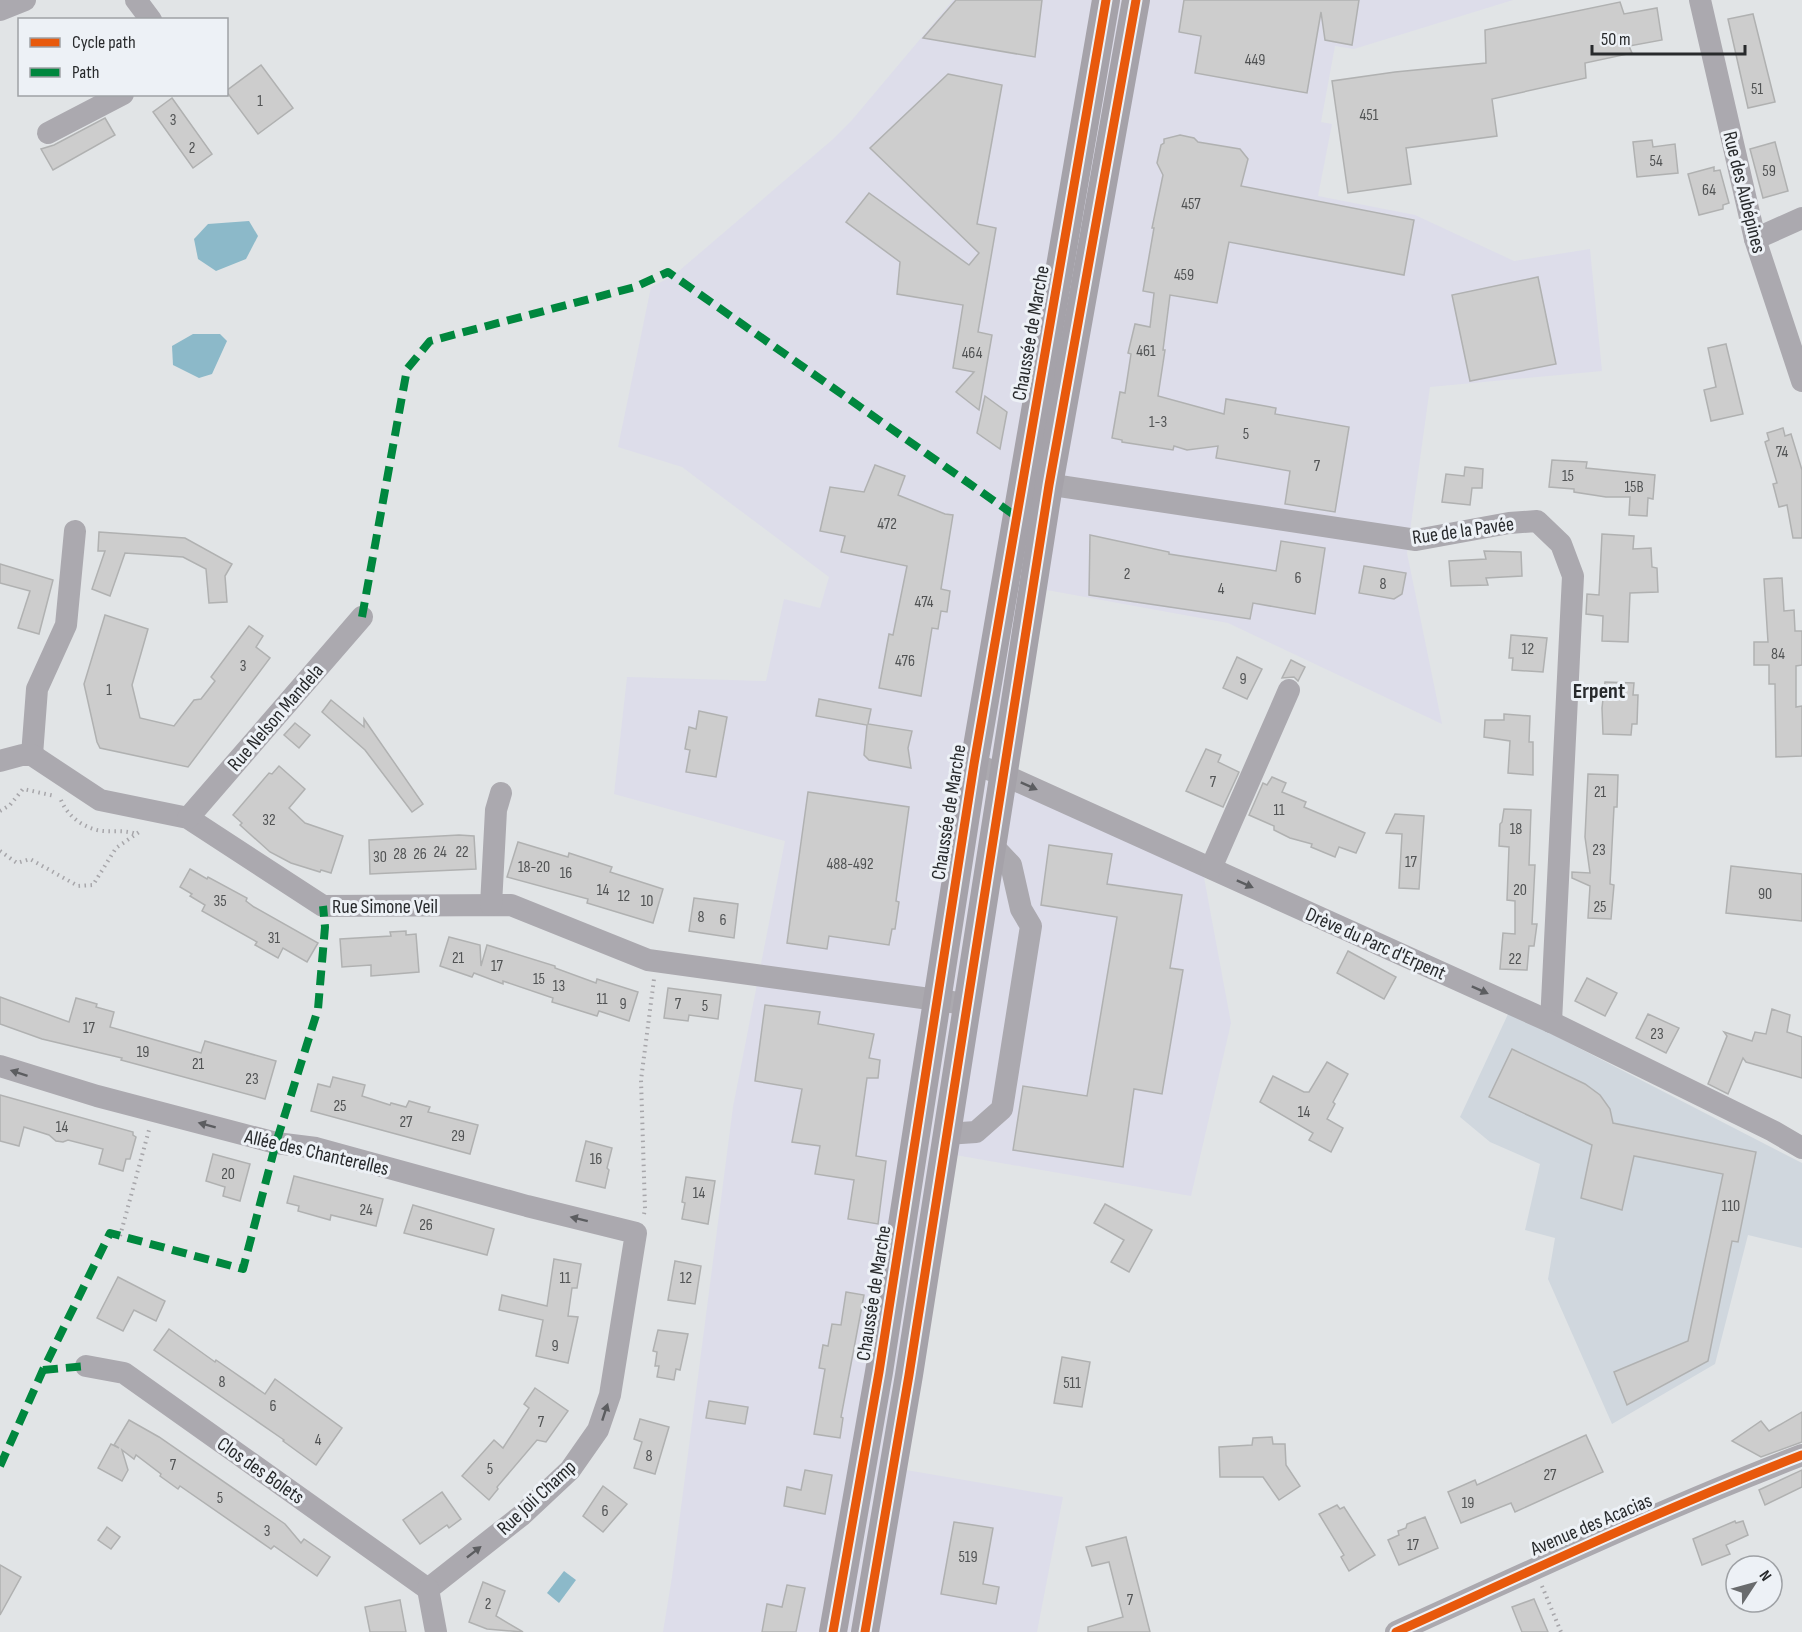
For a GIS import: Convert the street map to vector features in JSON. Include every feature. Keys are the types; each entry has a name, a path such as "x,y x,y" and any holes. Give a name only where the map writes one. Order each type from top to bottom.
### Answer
{"main road":[{"name":"Chaussée de Marche","path":"865,1632 909,1376 1004,775 1036,483 1106,0"},
{"name":"Chaussée de Marche","path":"833,1632 879,1372 974,764 1036,483 1136,0"}],"street":[{"path":"0,10 25,0"},
{"path":"136,0 150,18"},
{"name":"Rue des Aubépines","path":"1700,0 1755,239 1802,381"},
{"path":"48,133 119,96"},
{"path":"1755,239 1802,218"},
{"name":"Rue de la Pavée","path":"1036,483 1416,540 1509,523 1537,521 1561,544 1573,576 1551,1022"},
{"path":"0,761 22,754 32,755 36,689 66,625 75,531"},
{"name":"Rue Nelson Mandela","path":"180,816 362,617"},
{"path":"1211,868 1289,690"},
{"name":"Rue Simone Veil","path":"32,755 100,800 180,816 323,906 511,905 648,960 966,1004"},
{"name":"Drève du Parc d'Erpent","path":"974,764 1004,775 1551,1022 1773,1131 1802,1148"},
{"path":"491,905 496,810 501,793"},
{"path":"946,1134 976,1132 1002,1109 1031,926 1021,909 1011,865 993,846"},
{"name":"Allée des Chanterelles","path":"0,1066 16,1073 154,1111 276,1143 316,1148 527,1206 636,1233"},
{"name":"Drève du Parc d'Erpent","path":"1773,1131 1802,1133"},
{"name":"Rue Joli Champ","path":"428,1588 522,1515 570,1470 598,1431 610,1395 636,1233"},
{"name":"Clos des Bolets","path":"87,1366 124,1373 428,1588"},
{"name":"Avenue des Acacias","path":"1396,1632 1534,1568 1728,1484 1802,1455"},
{"path":"428,1588 436,1632"}],"path":[{"path":"0,811 10,805 23,789 37,791 60,798 64,809 77,822 98,830 125,830 136,834"},
{"path":"0,851 17,863 30,859 78,886 93,885 116,848 136,834 180,816"},
{"path":"636,1233 645,1209 641,1080 656,961"},
{"path":"120,1236 154,1111"},
{"path":"1534,1568 1561,1632"}],"shaded area":[{"path":"953,0 1513,0 1354,49 1335,46 1321,122 1332,124 1318,196 1415,215 1514,261 1590,249 1602,371 1430,387 1407,553 1442,724 1228,623 1041,589 1009,785 1203,872 1231,1023 1191,1196 944,1153 894,1468 1063,1497 1037,1632 663,1632 733,1107 785,841 614,794 627,677 766,681 784,599 820,608 829,577 682,467 618,447 651,287 673,276 832,140 852,120"},
{"path":"1509,1012 1802,1163 1802,1248 1748,1235 1715,1364 1612,1424 1548,1279 1555,1238 1525,1230 1540,1164 1490,1142 1460,1117"}],"water":[{"path":"249,221 258,236 246,259 216,271 198,259 194,239 208,224"},
{"path":"193,334 220,334 227,341 212,374 199,378 173,365 172,346"},
{"path":"564,1571 576,1580 559,1603 547,1593"}],"building":[{"path":"956,0 1042,0 1035,57 923,38"},
{"path":"1184,0 1359,0 1352,45 1325,40 1321,12 1307,93 1195,73 1201,36 1179,32"},
{"path":"1620,2 1624,14 1657,8 1662,40 1629,46 1632,53 1585,63 1586,78 1492,99 1497,136 1406,148 1411,184 1348,193 1332,81 1486,63 1485,30"},
{"path":"1753,14 1775,102 1748,108 1728,19"},
{"path":"261,65 293,108 258,134 228,94 228,90"},
{"path":"948,74 1002,85 977,224 996,228 978,332 992,335 979,410 956,392 974,372 953,368 963,305 897,294 900,262 846,222 869,193 969,265 979,253 870,148"},
{"path":"172,98 212,154 193,168 153,112"},
{"path":"105,118 115,135 53,170 41,149 54,145"},
{"path":"1180,135 1194,138 1198,142 1240,149 1248,159 1241,186 1414,220 1404,275 1229,242 1217,303 1170,295 1158,396 1224,414 1226,399 1276,408 1275,414 1349,427 1335,512 1285,504 1290,471 1216,458 1218,446 1187,450 1174,446 1173,450 1122,442 1122,440 1112,438 1120,392 1125,393 1131,354 1128,353 1135,324 1150,327 1154,293 1143,291 1154,228 1152,228 1163,175 1157,163 1161,145 1164,139"},
{"path":"1652,140 1653,147 1675,144 1678,173 1637,177 1633,142"},
{"path":"1775,142 1788,191 1763,198 1750,149"},
{"path":"1714,167 1714,171 1720,170 1729,203 1723,205 1723,209 1699,215 1688,174"},
{"path":"1538,277 1556,364 1470,381 1452,295"},
{"path":"1726,344 1743,414 1711,421 1704,390 1716,387 1708,348"},
{"path":"985,396 1007,412 1000,449 977,433"},
{"path":"1783,428 1785,436 1791,434 1802,470 1802,538 1793,538 1787,505 1779,507 1773,484 1777,483 1765,442 1769,440 1767,433"},
{"path":"1552,460 1587,462 1586,468 1655,475 1653,499 1648,498 1647,516 1629,515 1630,497 1606,497 1574,492 1574,489 1549,487"},
{"path":"875,465 905,476 898,495 953,515 941,589 950,591 947,612 941,611 938,629 932,628 921,696 879,688 889,634 893,635 907,566 841,552 845,536 820,531 830,487 864,492"},
{"path":"1465,467 1483,469 1482,488 1472,488 1470,505 1442,502 1446,474 1464,476"},
{"path":"99,532 185,538 232,564 225,576 227,602 209,603 206,569 183,557 125,553 110,596 92,589 105,551 98,551"},
{"path":"1602,534 1634,536 1633,549 1651,548 1652,567 1657,568 1658,592 1630,593 1628,642 1602,641 1603,616 1586,614 1587,594 1599,595"},
{"path":"1090,535 1169,552 1169,554 1276,571 1281,541 1325,548 1315,614 1253,603 1250,619 1089,595"},
{"path":"1484,551 1521,552 1522,576 1486,578 1488,585 1451,586 1449,561 1486,559"},
{"path":"0,564 53,580 39,634 18,628 30,591 0,583"},
{"path":"1364,566 1406,573 1402,594 1394,599 1359,593"},
{"path":"1782,578 1784,611 1794,610 1795,631 1802,631 1802,665 1796,666 1796,707 1802,706 1802,756 1776,757 1775,684 1769,684 1769,665 1754,665 1754,642 1768,642 1764,579"},
{"path":"105,615 148,629 132,685 140,718 174,726 194,700 201,699 215,681 211,677 249,626 263,636 256,647 270,658 188,767 100,748 84,684"},
{"path":"1511,635 1547,638 1543,672 1512,670 1513,658 1509,658"},
{"path":"1237,657 1262,669 1247,699 1223,688"},
{"path":"1291,660 1305,667 1298,681 1294,677 1282,678"},
{"path":"1605,682 1634,683 1633,695 1638,695 1637,724 1632,724 1631,735 1603,734 1602,708"},
{"path":"819,699 871,709 868,724 912,731 908,748 911,768 869,760 864,755 867,725 816,716"},
{"path":"331,700 364,727 364,719 423,804 412,812 365,750 322,712"},
{"path":"699,711 727,717 716,777 686,772 690,750 685,749 689,727 696,729"},
{"path":"1504,714 1530,716 1529,742 1533,742 1533,775 1508,773 1510,741 1484,737 1485,720 1504,720"},
{"path":"295,723 310,735 299,748 284,735"},
{"path":"1206,749 1221,755 1218,762 1239,772 1223,807 1186,791"},
{"path":"279,766 305,789 289,808 305,823 343,836 331,873 291,863 270,852 240,825 242,823 233,815 269,773 272,774"},
{"path":"1588,774 1618,775 1610,884 1614,885 1611,919 1588,918 1590,886 1572,878 1572,872 1590,873 1585,837"},
{"path":"1272,777 1286,783 1282,792 1306,802 1304,807 1365,833 1356,853 1339,847 1335,857 1311,847 1312,844 1290,838 1274,830 1274,826 1249,815 1263,783 1267,785"},
{"path":"808,792 909,807 896,901 899,902 895,929 892,929 889,945 829,936 827,949 787,943"},
{"path":"1504,809 1531,810 1529,865 1535,865 1532,924 1537,924 1534,946 1529,946 1527,970 1500,969 1503,933 1515,934 1515,901 1507,900 1509,847 1499,846 1500,824"},
{"path":"1395,814 1424,816 1419,889 1399,888 1402,834 1386,833"},
{"path":"474,836 476,869 370,874 369,840"},
{"path":"518,842 568,857 569,853 612,867 610,872 663,889 653,923 587,903 588,899 507,877"},
{"path":"1049,845 1112,854 1107,884 1182,895 1170,968 1183,970 1162,1094 1134,1089 1123,1167 1013,1150 1023,1086 1087,1096 1117,917 1041,905"},
{"path":"1731,866 1802,874 1802,921 1726,913"},
{"path":"190,869 247,898 246,901 254,907 318,943 307,962 283,948 278,958 255,945 257,942 202,911 205,905 180,887"},
{"path":"694,898 738,904 734,938 689,931"},
{"path":"406,931 406,935 416,934 419,972 371,976 371,965 342,967 340,939 391,936 390,932"},
{"path":"449,937 480,945 481,966 487,945 555,966 555,968 596,983 597,979 638,992 629,1021 599,1011 597,1016 552,1002 553,998 503,981 503,984 474,973 472,977 440,966"},
{"path":"1348,951 1396,977 1384,999 1337,973"},
{"path":"1587,978 1617,993 1605,1016 1575,1001"},
{"path":"668,988 721,995 718,1019 689,1015 688,1021 664,1018"},
{"path":"0,997 69,1022 76,998 114,1012 110,1027 201,1053 205,1041 276,1061 265,1099 121,1060 122,1058 42,1039 0,1024"},
{"path":"765,1005 820,1012 818,1024 874,1034 869,1058 880,1060 878,1078 867,1078 856,1156 886,1161 878,1224 848,1219 854,1180 815,1174 820,1146 792,1142 802,1089 755,1081"},
{"path":"1772,1009 1790,1015 1787,1032 1802,1037 1802,1078 1746,1062 1743,1058 1728,1094 1708,1084 1727,1036 1724,1032 1752,1041 1755,1032 1766,1034"},
{"path":"1648,1014 1679,1028 1666,1053 1636,1038"},
{"path":"1512,1049 1585,1084 1600,1095 1610,1109 1613,1123 1756,1152 1738,1242 1732,1241 1708,1361 1627,1405 1614,1372 1688,1341 1723,1174 1634,1156 1622,1210 1581,1198 1592,1145 1489,1097"},
{"path":"1327,1062 1348,1074 1327,1119 1343,1128 1331,1152 1309,1140 1313,1133 1260,1102 1273,1076 1304,1092 1309,1092"},
{"path":"333,1077 365,1085 362,1096 390,1105 391,1103 406,1107 409,1101 430,1107 428,1112 478,1125 470,1154 311,1111 318,1084 330,1087"},
{"path":"0,1095 133,1132 136,1137 130,1159 126,1159 123,1171 99,1164 103,1149 68,1140 56,1141 49,1135 24,1127 19,1146 0,1141"},
{"path":"586,1141 612,1148 605,1188 576,1181"},
{"path":"213,1154 250,1164 240,1201 223,1196 225,1187 206,1181"},
{"path":"294,1176 383,1199 376,1226 331,1215 330,1220 298,1211 299,1206 287,1203"},
{"path":"686,1177 715,1181 708,1224 682,1219"},
{"path":"1105,1204 1152,1230 1129,1272 1111,1262 1124,1240 1094,1223"},
{"path":"413,1205 494,1229 487,1255 404,1233"},
{"path":"554,1259 581,1264 577,1288 572,1288 568,1316 578,1317 568,1363 536,1356 543,1320 499,1310 502,1295 547,1306"},
{"path":"675,1261 701,1266 695,1304 668,1300"},
{"path":"118,1277 165,1301 156,1321 134,1310 123,1331 97,1318"},
{"path":"846,1292 864,1295 841,1417 843,1418 840,1438 814,1434 825,1369 819,1368 823,1345 828,1346 832,1324 841,1325"},
{"path":"169,1329 265,1394 275,1379 342,1428 316,1465 284,1440 154,1350"},
{"path":"658,1330 688,1334 680,1370 676,1369 674,1380 657,1377 659,1366 655,1366 657,1352 653,1351"},
{"path":"1062,1357 1090,1362 1082,1407 1054,1403"},
{"path":"535,1388 568,1411 546,1442 537,1440 497,1487 498,1489 489,1500 462,1476 494,1440 503,1448 529,1408 524,1404"},
{"path":"709,1401 748,1407 745,1424 706,1418"},
{"path":"1802,1412 1802,1442 1761,1457 1732,1441 1761,1421 1769,1431"},
{"path":"640,1419 669,1427 655,1474 634,1468 642,1442 634,1439"},
{"path":"129,1420 159,1437 285,1524 301,1543 304,1539 330,1557 317,1576 274,1546 271,1549 180,1486 178,1489 136,1455 134,1459 122,1450 128,1470 122,1481 98,1468 111,1444 119,1448 114,1445"},
{"path":"1586,1435 1603,1472 1515,1512 1511,1503 1461,1523 1448,1492 1475,1480 1477,1485"},
{"path":"1272,1437 1273,1444 1285,1444 1286,1465 1300,1486 1279,1500 1263,1477 1220,1477 1219,1447 1252,1445 1253,1438"},
{"path":"805,1470 832,1475 825,1514 784,1506 787,1487 801,1490"},
{"path":"1802,1470 1802,1487 1765,1505 1759,1490"},
{"path":"603,1486 627,1504 603,1532 583,1516"},
{"path":"442,1492 461,1519 449,1528 447,1525 420,1544 403,1520"},
{"path":"1337,1505 1340,1509 1344,1507 1375,1555 1349,1571 1341,1557 1344,1555 1319,1514"},
{"path":"1425,1517 1438,1548 1399,1565 1388,1540 1399,1535 1398,1531 1406,1528 1407,1524"},
{"path":"1735,1521 1736,1523 1743,1521 1748,1535 1726,1545 1730,1554 1724,1554 1724,1556 1702,1565 1693,1539"},
{"path":"954,1522 993,1528 983,1584 999,1587 996,1604 941,1594"},
{"path":"107,1527 120,1537 111,1549 98,1540"},
{"path":"1126,1537 1150,1632 1088,1632 1088,1627 1123,1617 1109,1562 1092,1566 1086,1547"},
{"path":"0,1565 21,1577 0,1615"},
{"path":"483,1582 505,1591 496,1616 523,1632 487,1629 469,1622"},
{"path":"787,1585 805,1588 796,1632 762,1632 767,1604 782,1607"},
{"path":"1534,1599 1548,1632 1522,1632 1512,1607"},
{"path":"400,1600 406,1632 370,1632 365,1607"}],"marked path":[{"path":"362,617 407,369 430,341 635,287 668,272 1017,517"},
{"path":"0,1466 43,1370 110,1233 243,1269 276,1143 318,1009 325,927 323,906"},
{"path":"43,1370 86,1366"}],"cycle path":[{"path":"833,1632 879,1372 974,764 1106,0"},
{"path":"865,1632 909,1375 1049,485 1136,0"},
{"path":"1396,1632 1648,1518 1802,1455"}],"district":[{"name":"Erpent","path":"1599,690"}]}
